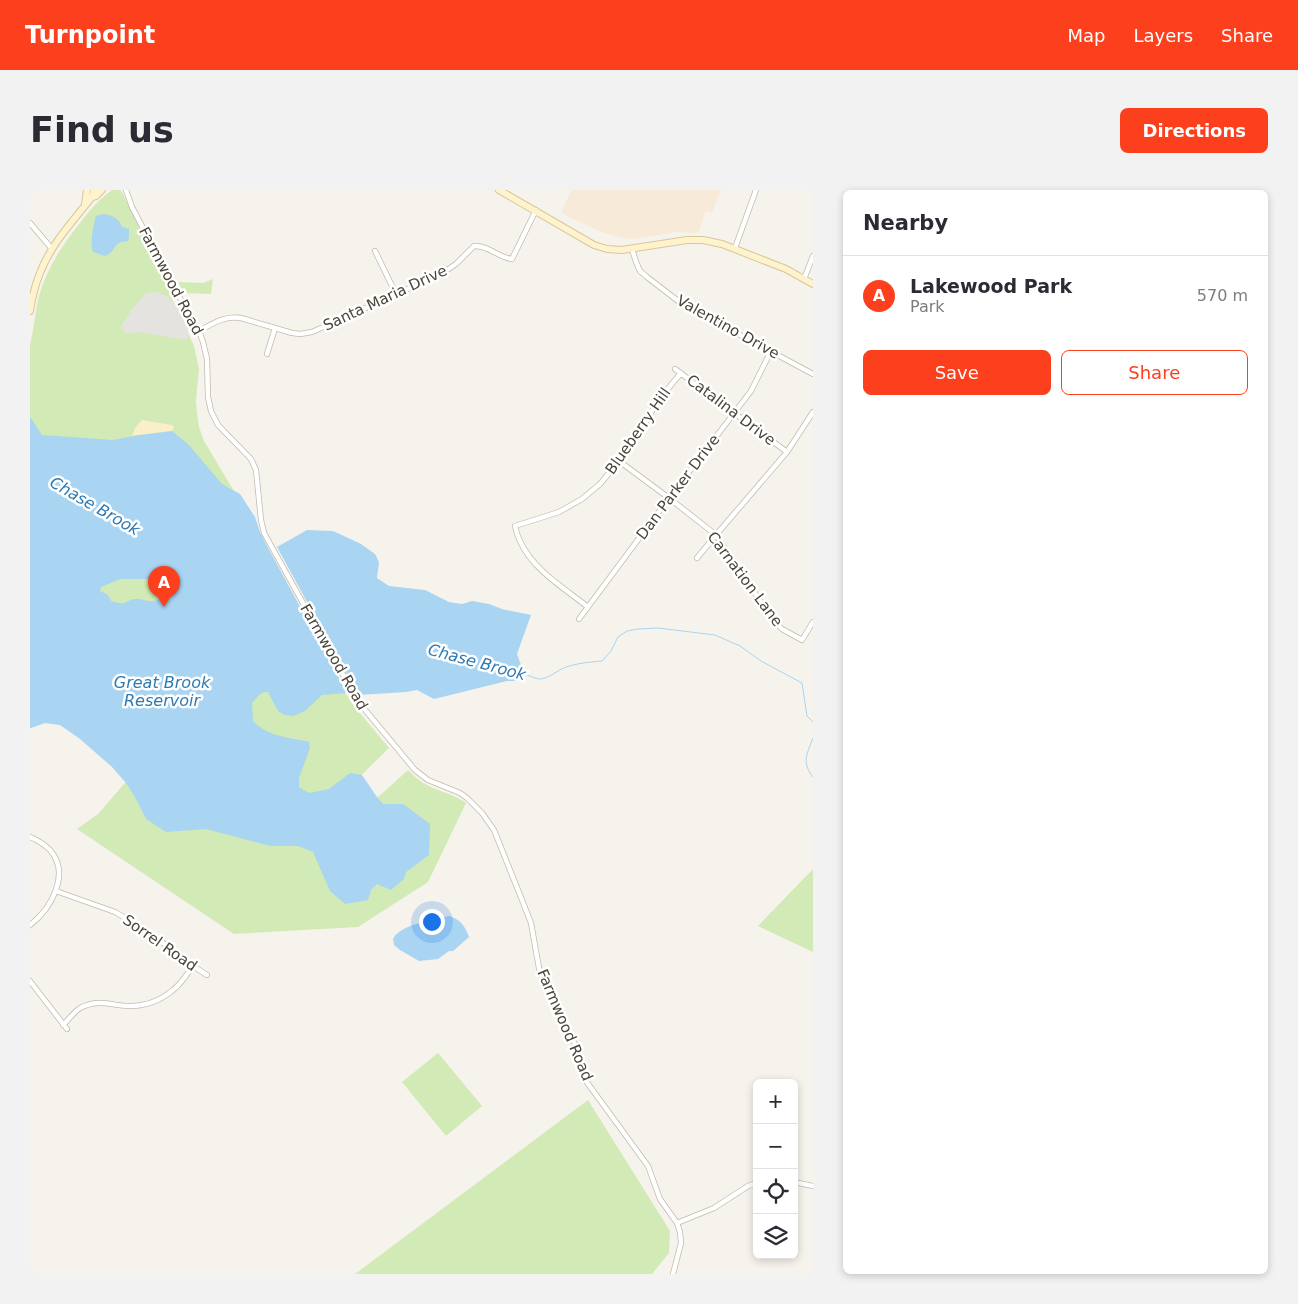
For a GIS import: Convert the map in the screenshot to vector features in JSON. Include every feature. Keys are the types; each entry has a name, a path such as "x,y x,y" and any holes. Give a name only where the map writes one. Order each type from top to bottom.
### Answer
{"main road":[{"path":"83,208 86,202 87,190"},
{"path":"30,311 38,278 52,249 93,193 96,196 102,190"},
{"path":"499,190 594,245 607,249 622,250 700,240 735,248 786,269 813,284"}],"street":[{"name":"Farmwood Road","path":"126,190 132,207 199,331 207,359 210,411 218,425 251,459 256,470 264,533 352,691 366,711 415,770 428,780 460,793 467,798 494,830 531,924 539,968 552,1000 579,1052 586,1081 648,1166 660,1199 677,1222 681,1243 674,1274"},
{"path":"735,248 756,190"},
{"name":"Santa Maria Drive","path":"199,331 223,319 232,317 296,334 308,333 445,272 474,246 481,246 512,259 536,210"},
{"path":"30,223 52,249"},
{"name":"Valentino Drive","path":"632,249 640,271 682,304 813,374"},
{"path":"375,251 396,294"},
{"path":"804,279 813,256"},
{"path":"267,354 275,328"},
{"name":"Dan Parker Drive","path":"578,619 751,391 771,351"},
{"name":"Catalina Drive","path":"675,369 787,452"},
{"name":"Blueberry Hill","path":"588,607 533,562 520,542 515,526 559,512 582,499 600,484 644,426 656,403 681,374"},
{"path":"697,558 787,452 813,412"},
{"name":"Carnation Lane","path":"619,461 716,535 773,620 782,629 802,640 813,622"},
{"path":"30,837 45,845 54,855 59,868 56,891 38,918 30,925"},
{"name":"Sorrel Road","path":"56,891 115,912 146,930 207,976"},
{"path":"30,981 65,1027 79,1009 91,1004 101,1002 129,1006 151,1003 175,989 193,966"},
{"path":"798,1183 813,1186"},
{"path":"677,1222 714,1208 753,1184"}],"shaded area":[{"path":"571,190 721,190 712,213 706,211 698,233 676,232 633,239 601,232 561,213"},
{"path":"156,292 167,296 177,306 188,330 187,340 138,332 128,334 120,328 132,309 146,293"}],"green space":[{"name":"Great Brook Reservoir","path":"112,190 120,190 122,192 194,346 199,369 196,400 197,413 204,441 250,518 347,696 389,748 337,799 364,810 408,770 424,783 457,797 466,803 428,882 358,927 234,934 77,829 98,814 130,777 59,717 30,718 30,345 39,296 51,266 67,240 87,214"},
{"path":"213,279 211,294 183,293 178,282 203,283"},
{"path":"813,869 813,952 758,926"},
{"path":"438,1053 482,1106 446,1136 402,1082"},
{"path":"588,1100 670,1231 669,1253 652,1274 355,1274"}],"sand":[{"path":"142,420 172,425 174,427 169,433 132,436 135,428"}],"water":[{"path":"104,214 115,218 122,227 129,229 128,241 119,243 112,252 105,256 93,252 92,244 96,216"},
{"name":"Great Brook Reservoir","path":"30,417 42,435 113,440 172,431 189,445 222,484 240,494 255,517 266,544 347,693 322,695 305,711 293,716 285,715 278,711 268,692 265,692 260,694 252,703 253,721 272,733 309,742 310,748 299,778 299,787 309,793 329,789 350,773 362,775 383,804 403,804 430,824 429,855 406,872 404,879 391,890 377,884 371,890 368,900 345,904 330,891 313,852 298,846 270,846 206,829 166,832 146,819 126,783 112,767 80,739 60,725 45,723 30,728","holes":["120,579 148,579 156,592 163,595 162,598 151,601 133,599 119,603 111,601 108,595 100,591 101,587"]},
{"path":"307,530 333,531 361,544 375,554 379,562 377,578 389,586 425,590 449,602 462,604 472,601 531,615 517,654 524,673 518,681 507,681 434,699 417,690 358,695 277,547"},
{"path":"449,916 462,924 469,937 453,951 449,951 438,959 419,961 394,945 393,939 402,930 418,923"}],"waterway":[{"name":"Chase Brook","path":"522,673 541,679 563,668 602,661 611,651 618,637 627,631 658,628 715,635 740,646 761,661 802,683 807,716 813,722"},
{"name":"Chase Brook","path":"813,738 806,758 807,767 813,777"}],"place":[{"name":"Lakewood Park","path":"164,607"}]}
